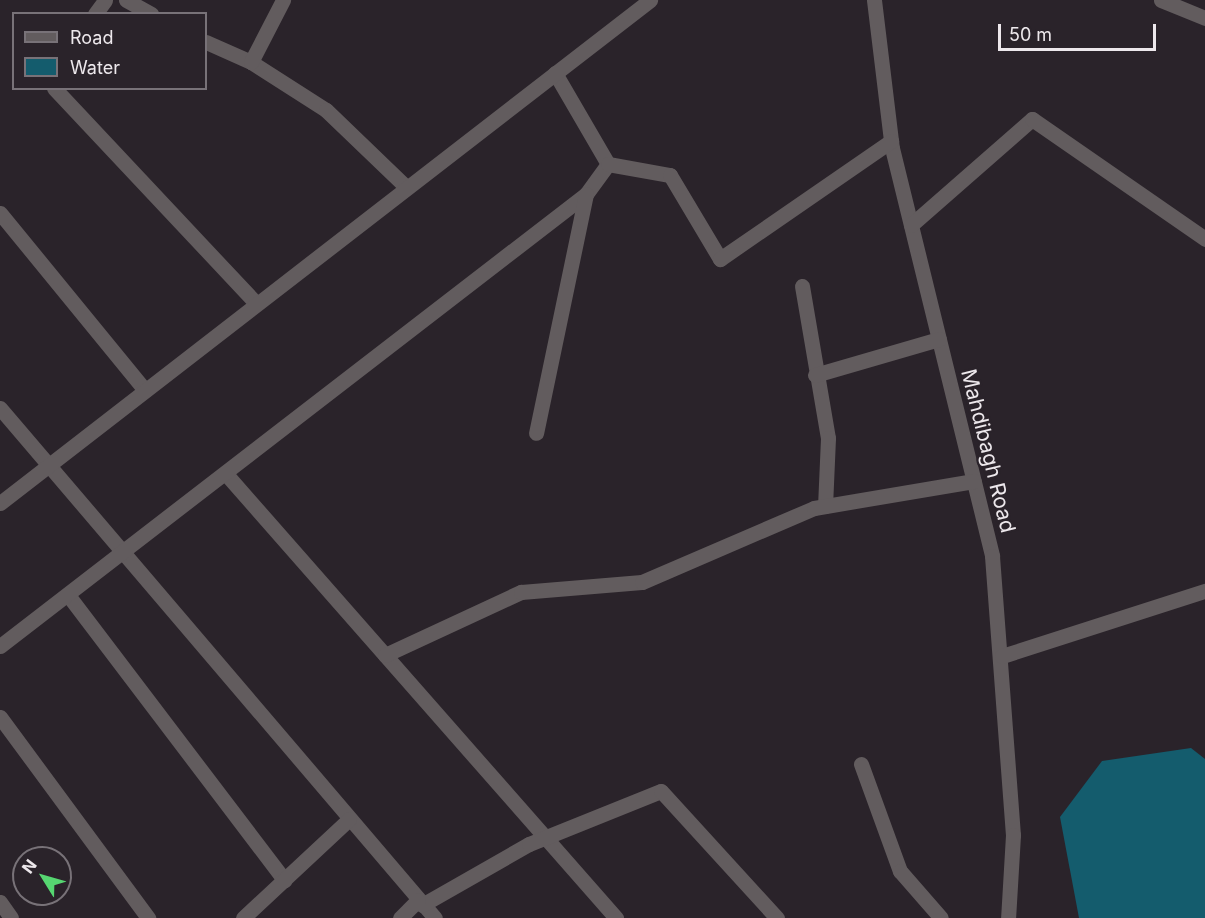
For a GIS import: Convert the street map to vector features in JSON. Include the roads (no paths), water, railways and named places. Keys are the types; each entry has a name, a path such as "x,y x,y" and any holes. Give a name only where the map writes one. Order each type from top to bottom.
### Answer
{"street":[{"path":"126,0 147,12"},
{"path":"251,62 283,0"},
{"path":"0,503 650,0"},
{"name":"Mahdibagh Road","path":"874,0 891,141 992,556 1002,656 1013,835 1008,918"},
{"path":"1161,0 1205,18"},
{"path":"207,42 251,62 326,110 406,187"},
{"path":"555,73 608,164 670,175 720,259 891,141"},
{"path":"56,90 256,303"},
{"path":"911,225 1032,119 1205,239"},
{"path":"0,646 123,554 586,194 608,164"},
{"path":"536,433 586,194"},
{"path":"0,213 145,390"},
{"path":"802,285 815,375 828,438 825,506"},
{"path":"815,375 939,339"},
{"path":"0,408 435,918"},
{"path":"226,474 616,918"},
{"path":"385,655 521,592 642,582 825,506 974,481"},
{"path":"1002,656 1205,591"},
{"path":"68,595 284,880"},
{"path":"0,717 148,918"},
{"path":"861,764 900,871 941,918"},
{"path":"400,918 420,903 545,837 661,791 777,918"},
{"path":"243,918 349,819"},
{"path":"0,903 11,918"}],"water":[{"path":"1191,748 1205,759 1205,918 1079,918 1060,817 1102,761"}]}
